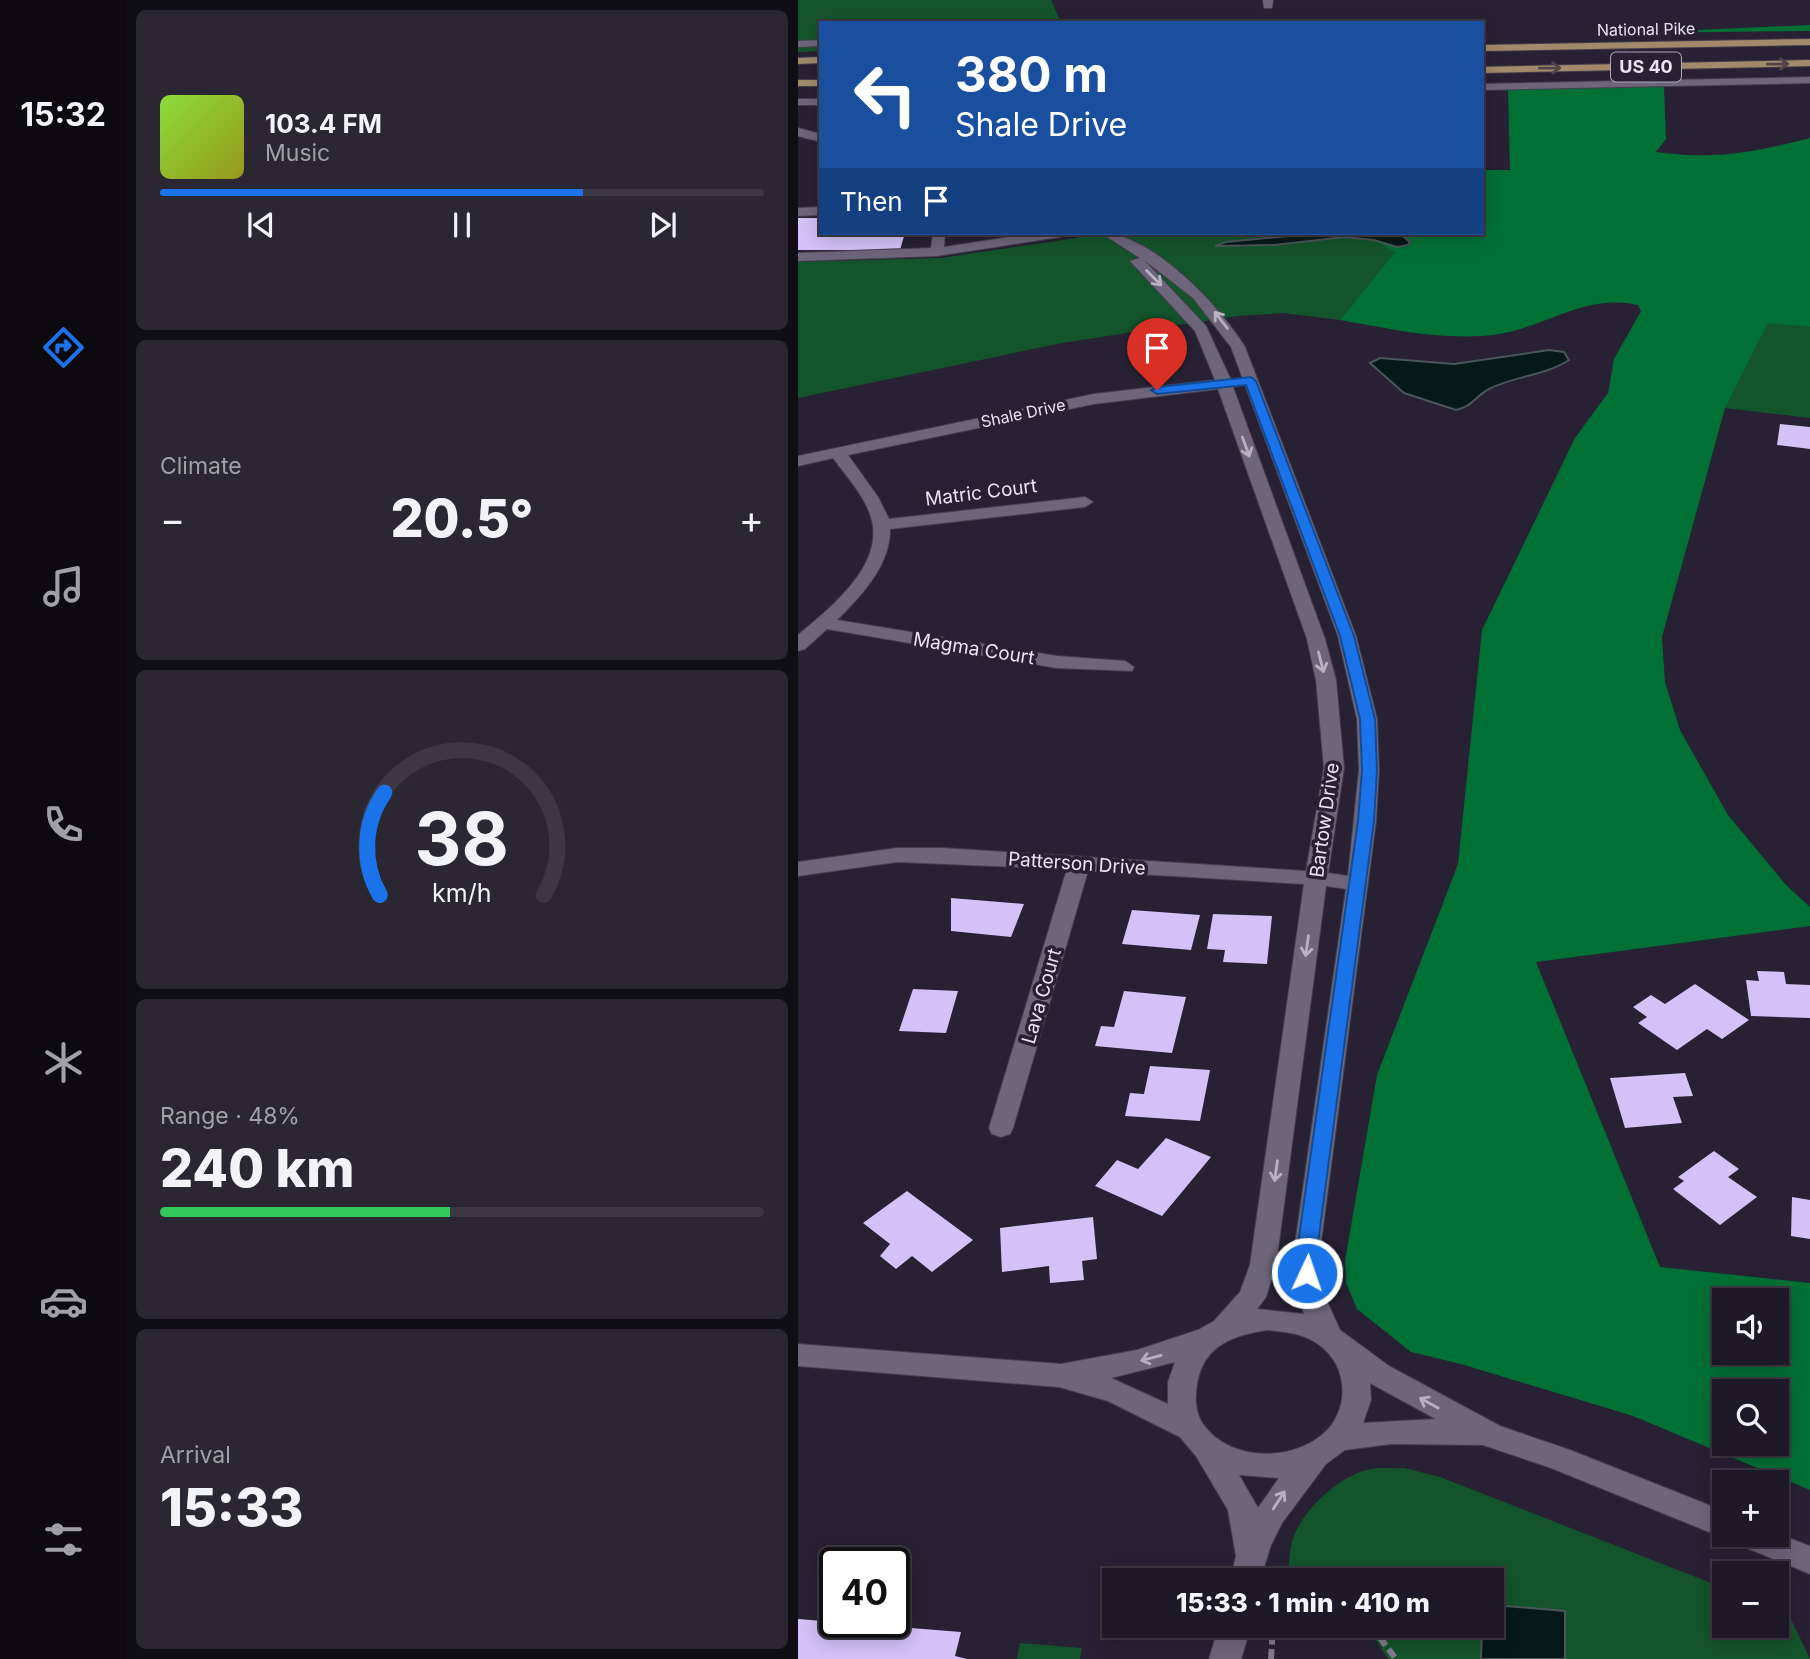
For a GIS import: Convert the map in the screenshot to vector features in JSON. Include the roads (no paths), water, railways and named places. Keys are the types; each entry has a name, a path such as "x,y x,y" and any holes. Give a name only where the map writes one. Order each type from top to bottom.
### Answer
{"main road":[{"name":"National Pike","path":"1484,48 1810,42"},
{"path":"798,61 819,60"},
{"name":"National Pike","path":"1484,70 1810,63"},
{"path":"798,85 819,85"}],"street":[{"path":"798,44 819,43"},
{"path":"1484,87 1810,80"},
{"path":"798,102 819,102"},
{"path":"798,132 819,137"},
{"path":"798,143 819,148"},
{"path":"798,212 819,211"},
{"path":"936,252 939,235"},
{"path":"798,257 936,252 1047,235"},
{"name":"Bartow Drive","path":"1107,235 1131,255 1201,329 1316,639 1326,680 1334,768 1316,878 1263,1265 1252,1297 1219,1331"},
{"name":"Bartow Drive","path":"1109,235 1142,251 1204,301 1225,324 1251,381 1347,636 1365,708 1369,770 1357,884 1306,1258 1307,1288 1316,1315 1335,1342"},
{"name":"Shale Drive","path":"798,461 1094,399 1251,381"},
{"path":"798,645 824,623 875,563 881,545 882,525 872,503 837,452"},
{"name":"Matric Court","path":"882,525 1084,502"},
{"name":"Magma Court","path":"824,623 1057,662 1125,667"},
{"name":"Patterson Drive","path":"798,869 897,855 1080,863 1316,878 1357,884"},
{"name":"Lava Court","path":"1001,1128 1080,863"},
{"path":"798,1355 1059,1374 1125,1365 1175,1352 1219,1331 1267,1319 1292,1322 1335,1342 1379,1374 1490,1435 1560,1459 1712,1520"},
{"path":"1219,1331 1186,1364 1180,1399 1196,1436 1243,1508 1247,1567"},
{"path":"1247,1567 1264,1522 1289,1484 1328,1446 1356,1409 1358,1384 1354,1368 1335,1342"},
{"path":"1059,1374 1115,1391 1196,1436 1231,1461 1253,1466 1287,1465 1328,1446 1399,1430 1435,1429 1490,1435"},
{"path":"1778,1547 1810,1560"},
{"path":"1226,1659 1232,1638"}]}
